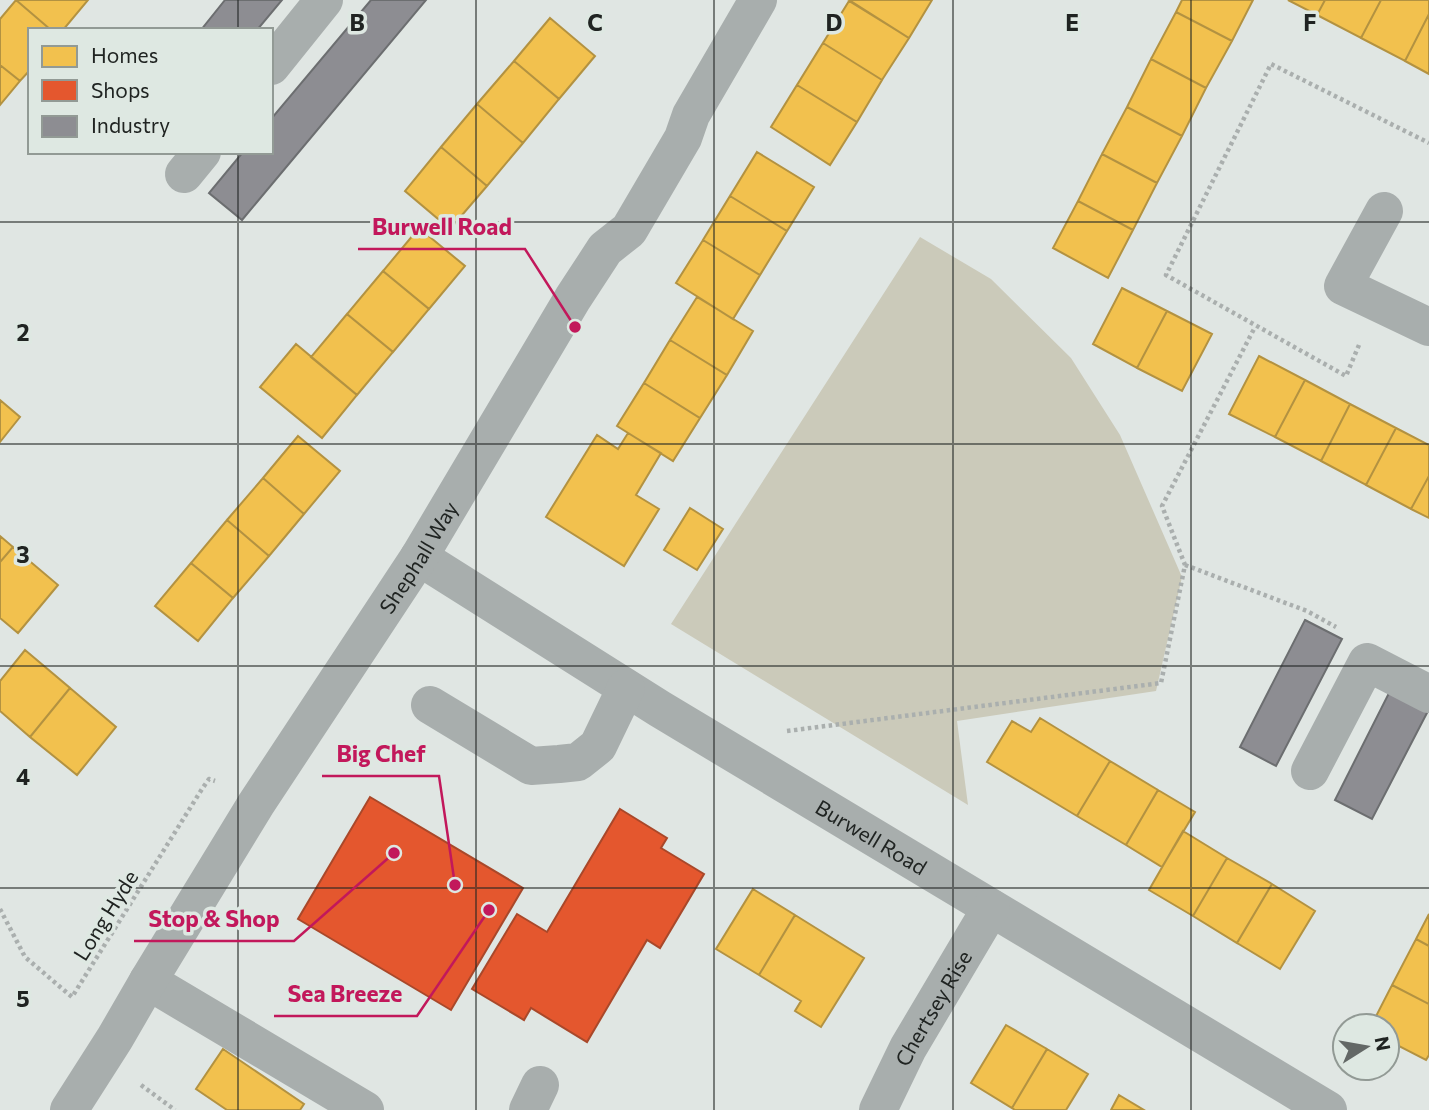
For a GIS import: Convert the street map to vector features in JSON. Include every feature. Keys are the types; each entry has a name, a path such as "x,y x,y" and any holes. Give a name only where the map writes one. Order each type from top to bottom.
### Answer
{"street":[{"path":"273,64 324,0"},
{"name":"Shephall Way","path":"69,1110 116,1038 256,804 419,556 573,298 605,250 629,230 683,138 691,115 758,0"},
{"path":"1384,211 1343,286 1429,327"},
{"name":"Burwell Road","path":"419,556 626,688 1328,1110"},
{"path":"1310,771 1367,662 1429,694"},
{"path":"430,705 531,766 559,764 578,761 598,746 626,688"},
{"name":"Chertsey Rise","path":"878,1110 908,1048 991,908"},
{"path":"148,981 365,1110"}],"path":[{"path":"1376,302 1346,376 1166,275 1271,64 1429,143"},
{"path":"713,740 1161,682 1185,565 1162,506 1255,327"},
{"path":"1185,565 1307,611 1345,632 1367,662"},
{"name":"Long Hyde","path":"0,909 25,957 72,998 202,789 209,779 219,783"}],"shaded area":[{"path":"920,237 991,279 1071,358 1120,435 1182,577 1156,691 957,721 968,805 671,624"}],"building: Homes":[{"path":"16,0 88,0 65,28 49,28"},
{"path":"16,0 49,28 28,28 28,72 20,81 0,65 0,19"},
{"path":"849,0 932,0 909,38"},
{"path":"1182,0 1253,0 1232,41 1176,12"},
{"path":"1288,0 1325,0 1317,15"},
{"path":"1325,0 1381,0 1361,38 1317,15"},
{"path":"1381,0 1429,0 1429,14 1405,61 1361,38"},
{"path":"849,1 909,38 882,80 823,43"},
{"path":"1176,12 1232,41 1206,88 1151,59"},
{"path":"1429,14 1429,74 1405,61"},
{"path":"550,18 595,56 559,99 514,61"},
{"path":"823,43 882,80 857,122 797,85"},
{"path":"1151,59 1206,88 1182,136 1127,107"},
{"path":"514,61 559,99 523,143 477,104"},
{"path":"0,65 20,81 0,105"},
{"path":"797,85 857,122 830,165 771,127"},
{"path":"477,104 523,143 487,186 441,147"},
{"path":"1127,107 1182,136 1157,183 1102,154"},
{"path":"441,147 487,186 450,229 405,191"},
{"path":"757,152 814,187 787,231 730,196"},
{"path":"1102,154 1157,183 1133,230 1078,201"},
{"path":"730,196 787,231 760,275 703,240"},
{"path":"1078,201 1133,230 1108,278 1053,248"},
{"path":"419,228 465,266 429,309 383,271"},
{"path":"703,240 760,275 733,319 676,283"},
{"path":"383,271 429,309 393,352 347,314"},
{"path":"1122,288 1167,311 1137,368 1093,344"},
{"path":"697,297 753,331 727,375 670,340"},
{"path":"1167,311 1212,334 1182,391 1137,368"},
{"path":"347,314 393,352 357,395 311,357"},
{"path":"670,340 727,375 700,418 644,383"},
{"path":"296,344 357,395 322,438 260,387"},
{"path":"1259,356 1305,380 1275,437 1229,414"},
{"path":"1305,380 1350,404 1321,461 1275,437"},
{"path":"644,383 700,418 673,461 617,426"},
{"path":"0,400 20,417 0,442"},
{"path":"1350,404 1396,428 1366,485 1321,461"},
{"path":"1396,428 1429,445 1429,476 1411,509 1366,485"},
{"path":"628,433 661,453 636,495 659,509 624,566 546,517 597,435 618,449"},
{"path":"298,436 340,471 304,514 263,478"},
{"path":"1429,476 1429,518 1411,509"},
{"path":"263,478 304,514 269,556 227,520"},
{"path":"690,508 723,529 697,570 664,550"},
{"path":"227,520 269,556 233,598 191,563"},
{"path":"0,536 13,547 0,562"},
{"path":"13,547 58,585 18,633 0,618 0,562"},
{"path":"191,563 233,598 198,641 155,606"},
{"path":"25,650 70,688 30,737 0,711 0,681"},
{"path":"70,688 116,727 77,775 30,737"},
{"path":"1040,718 1110,761 1077,816 987,762 1012,721 1031,732"},
{"path":"1110,761 1158,790 1126,845 1077,816"},
{"path":"1158,790 1195,812 1162,867 1126,845"},
{"path":"1183,831 1227,858 1193,916 1149,890"},
{"path":"1227,858 1272,884 1237,943 1193,916"},
{"path":"1272,884 1315,911 1280,969 1237,943"},
{"path":"753,889 795,915 759,975 716,949"},
{"path":"1429,914 1429,946 1416,939"},
{"path":"795,915 864,958 821,1027 795,1011 801,1001 759,975"},
{"path":"1416,939 1429,946 1429,1004 1392,985"},
{"path":"1392,985 1429,1004 1429,1055 1426,1060 1401,1047 1401,1012 1378,1012"},
{"path":"1006,1025 1047,1049 1012,1108 971,1083"},
{"path":"223,1049 304,1104 300,1110 227,1110 196,1089"},
{"path":"1047,1049 1088,1074 1066,1110 1015,1110 1012,1108"},
{"path":"1119,1095 1144,1110 1111,1110"}],"building: Shops":[{"path":"370,797 523,888 451,1010 298,919"},
{"path":"620,809 667,838 661,848 704,874 660,948 647,940 587,1042 531,1008 524,1020 472,989 517,914 547,932"}],"building: Industry":[{"path":"225,0 282,0 259,28 203,28"},
{"path":"371,0 426,0 242,220 209,193 241,154 273,154 273,117"},
{"path":"1305,620 1342,639 1276,766 1240,747"},
{"path":"1391,689 1429,709 1372,819 1335,800"}],"place":[{"name":"Burwell Road","path":"575,327"},
{"name":"Stop & Shop","path":"394,853"},
{"name":"Big Chef","path":"455,885"},
{"name":"Sea Breeze","path":"489,910"}]}
